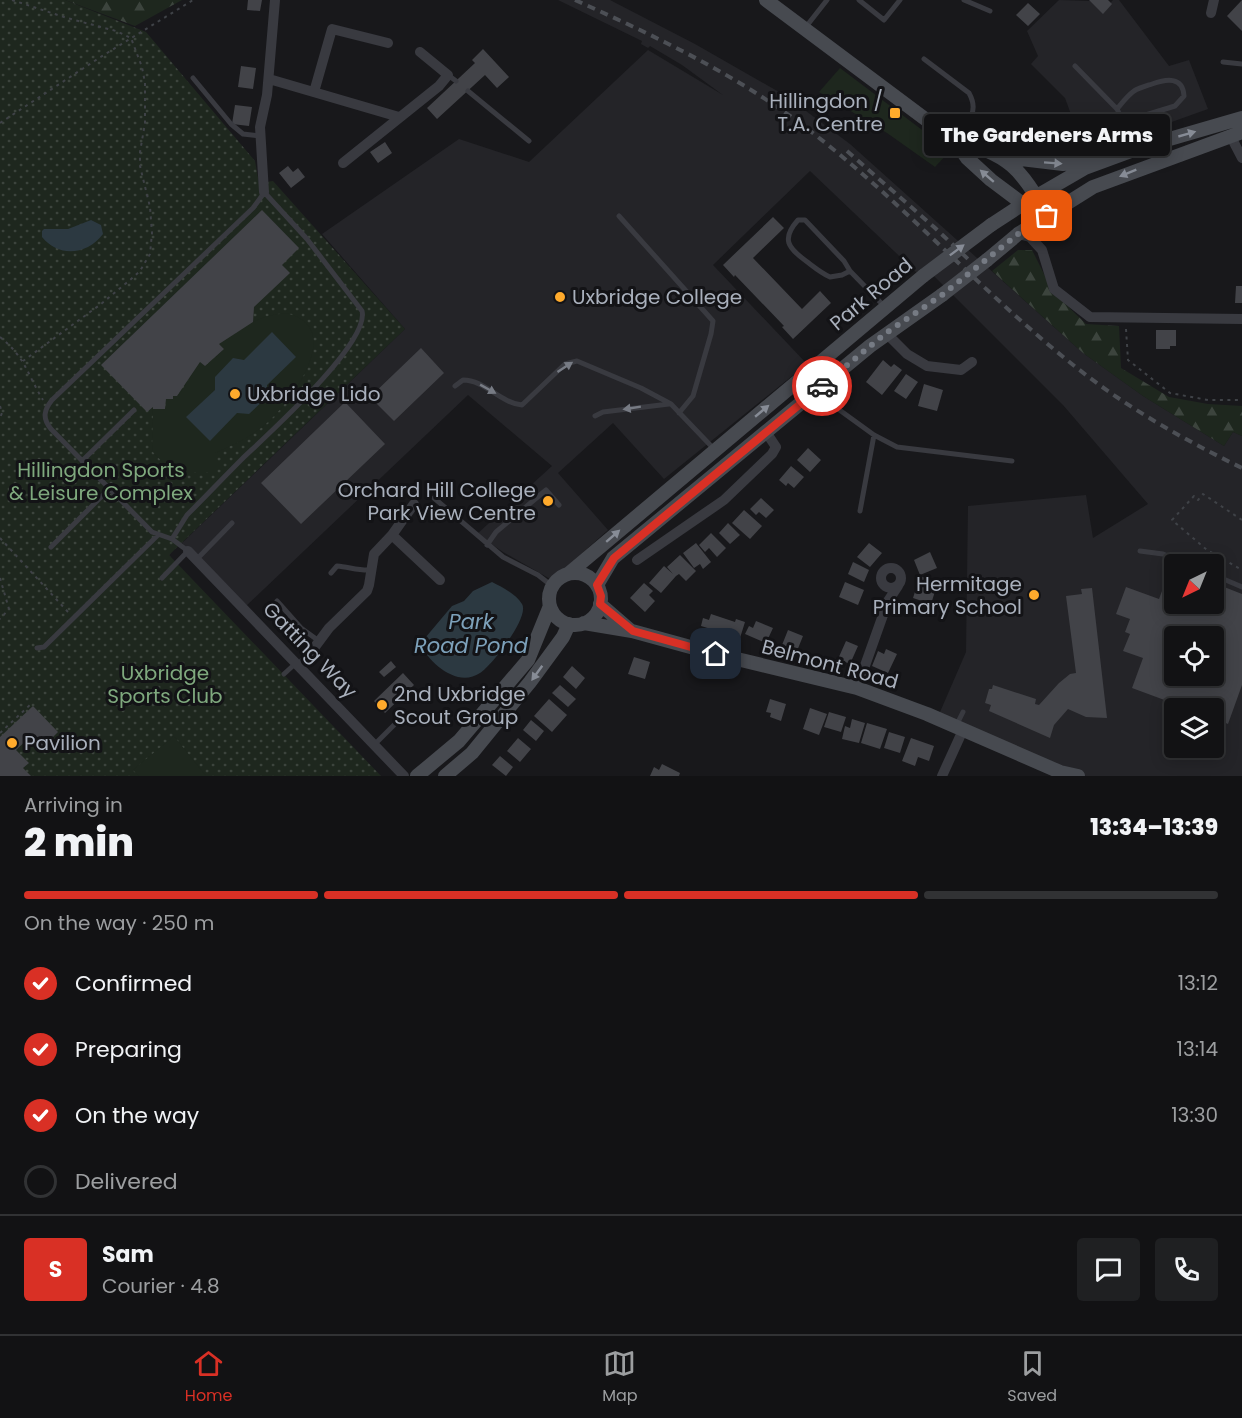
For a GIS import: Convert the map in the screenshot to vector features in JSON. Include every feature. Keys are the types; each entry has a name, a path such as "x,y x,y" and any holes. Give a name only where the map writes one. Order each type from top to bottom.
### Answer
{"main road":[{"path":"766,0 952,140 975,166 1042,219"},
{"name":"Park Road","path":"568,573 884,306 991,225 1085,168 1242,118"},
{"name":"Park Road","path":"597,585 614,558 886,333 942,295 1018,234 1093,187 1236,133"},
{"path":"952,140 976,146 1013,165 1027,179 1037,196 1042,219"},
{"path":"998,157 1063,164 1108,160"},
{"path":"568,573 585,575 597,585 601,596 595,615 584,623 569,624 556,617 550,606 549,595 552,586 568,573"},
{"path":"600,604 633,631"},
{"path":"417,776 459,741 528,660 550,606"},
{"name":"Belmont Road","path":"584,623 633,631 706,652 857,688 893,700 1060,772 1078,776"},
{"path":"445,776 472,753 563,637 569,624"}],"street":[{"path":"264,192 260,127 269,79 275,0"},
{"path":"1211,13 1214,0"},
{"path":"314,92 332,28 388,43"},
{"path":"343,163 399,117 452,78 420,52"},
{"path":"269,79 399,117"},
{"path":"1236,133 1242,158"},
{"path":"1018,234 1030,237 1042,250 1054,289 1090,317 1242,319"},
{"path":"886,333 907,354 927,366 961,370 972,362"},
{"path":"637,560 729,496 772,454 776,447 766,432"},
{"path":"298,665 329,628 367,591 374,554 392,535 414,504"},
{"path":"392,535 440,580"},
{"name":"Gatting Way","path":"193,555 404,776"},
{"path":"857,688 888,601 900,581 900,575 893,568 883,572 881,583 888,601"},
{"path":"881,583 890,589 898,586"},
{"path":"942,776 959,729"}],"lane":[{"path":"804,30 827,0"},
{"path":"862,1 884,20 900,0"},
{"path":"964,0 990,11"},
{"path":"924,59 969,93 973,101 971,118 952,140"},
{"path":"1223,62 1242,64"},
{"path":"1075,66 1117,109 1134,151"},
{"path":"193,78 231,124 243,134 260,136"},
{"path":"1117,109 1136,90 1165,80 1175,80 1182,87 1184,96 1175,106 1139,117"},
{"path":"468,91 529,141"},
{"path":"1089,135 1124,123"},
{"path":"172,539 187,514 316,387 350,345 362,323 362,311 307,239 264,192 253,208 47,407 44,417 48,426 152,532 172,539 193,555"},
{"path":"619,216 713,321 693,396 679,413"},
{"path":"850,271 830,277 793,252 788,243 788,236 798,220 805,220 884,306"},
{"path":"455,386 463,380 472,381 513,404 522,405 561,368 577,361 671,404 715,450"},
{"path":"815,392 874,435 897,447 1012,461"},
{"path":"595,416 603,412 671,404"},
{"path":"82,461 134,410"},
{"path":"860,511 874,435"},
{"path":"51,547 109,489"},
{"path":"487,545 496,532 546,490 559,505"},
{"path":"434,498 503,557 538,575 552,586"},
{"path":"162,578 232,523"},
{"path":"37,648 44,647 158,535"},
{"path":"1140,551 1164,554"},
{"path":"331,573 337,566 360,571 371,570"},
{"path":"1224,579 1242,586"},
{"path":"276,601 301,628 319,641"},
{"path":"284,674 298,665"},
{"path":"959,729 963,712"},
{"path":"375,744 395,724"}],"path":[{"path":"12,0 67,18 116,30 131,38 142,67 145,83 145,123 140,166 150,207 152,233 150,254 140,271 63,333 23,361"},
{"path":"0,123 193,0"},
{"path":"1126,317 1128,360 1170,393 1208,400 1242,400"},
{"path":"0,336 23,361 47,407"},
{"path":"0,406 2,413 0,418"},
{"path":"1242,520 1203,494 1198,500 1194,496 1172,520 1207,550 1242,570"},
{"path":"0,538 74,618"},
{"path":"0,578 9,609 0,618"},
{"path":"0,733 31,704"}],"shaded area":[{"path":"558,0 610,0 695,44 786,96 850,144 1083,353 1143,396 1224,446 1233,432 1242,436 1242,776 1086,776 1060,772 937,719 966,652 968,506 1086,495 1093,538 1148,504 1063,405 925,267 916,272 810,171 713,265 807,364 664,479 613,423 558,473 608,530 552,580 477,534 552,466 468,395 245,607 182,543 405,329 322,234 459,139 529,162 648,50 723,95 682,65 650,46 648,48 641,44 642,41"},
{"path":"1059,0 1090,1 1102,12 1113,0 1119,0 1169,66 1189,60 1208,109 1085,153 1065,98 1031,64 1038,56 1027,31"}],"green space":[{"path":"0,0 65,0 146,32 255,161 259,183 273,181 405,329 169,555 381,776 0,776"},
{"path":"65,0 182,0 135,26"},
{"path":"840,68 950,151 935,167 887,133 819,92"},
{"path":"1018,250 1032,250 1053,292 1086,324 1119,326 1121,368 1169,397 1208,404 1242,406 1242,436 1233,432 1224,446 1143,396 1083,353 992,271"},
{"name":"Uxbridge Lido","path":"289,314 305,322 313,334 313,350 308,366 288,399 261,428 215,453 215,472 172,472 152,451 153,409 165,409 166,399 178,396 200,362 205,366 224,349 219,344 244,327 261,319"},
{"path":"174,736 206,776 139,776 133,770"}],"water":[{"path":"91,220 101,225 103,234 81,250 65,251 56,248 42,237 44,229 68,229"},
{"path":"272,332 296,357 267,385 267,397 249,414 237,413 210,441 186,417 215,390 215,377 233,358 244,360"},
{"name":"Park Road Pond","path":"492,582 519,600 523,610 520,619 501,651 486,668 472,677 454,676 430,659 420,644 452,606 464,601 473,591"}],"building":[{"path":"248,0 262,0 260,11 247,10"},
{"path":"1089,0 1108,0 1112,4 1103,14"},
{"path":"1242,0 1242,31 1227,16"},
{"path":"1028,3 1040,14 1028,26 1016,15"},
{"path":"483,49 509,77 497,88 485,75 437,119 427,108 475,63 472,60"},
{"path":"241,66 256,68 253,89 238,87"},
{"path":"235,105 252,107 249,126 232,124"},
{"path":"385,142 392,153 378,163 370,152"},
{"path":"288,166 293,172 298,168 305,177 291,188 279,173"},
{"path":"262,210 299,248 282,265 290,273 254,307 253,322 219,344 224,349 205,366 200,362 177,396 173,396 173,399 166,399 165,409 153,409 153,407 147,412 101,365"},
{"path":"773,217 784,228 753,258 802,309 820,291 831,303 793,339 782,327 784,326 723,265"},
{"path":"1236,286 1242,286 1242,303 1235,303"},
{"path":"1156,330 1176,330 1176,346 1170,346 1170,349 1156,349"},
{"path":"421,348 444,373 394,421 370,397"},
{"path":"883,360 891,367 894,364 902,370 882,395 866,382"},
{"path":"906,374 918,382 906,399 894,391"},
{"path":"924,384 943,390 937,411 918,406"},
{"path":"345,402 385,444 301,524 261,483"},
{"path":"808,448 821,460 810,472 797,460"},
{"path":"791,466 804,477 794,488 788,483 786,486 779,480"},
{"path":"761,498 774,510 766,518 759,512 756,515 750,509"},
{"path":"744,510 762,526 750,539 732,523"},
{"path":"728,523 740,535 730,544 719,533"},
{"path":"711,533 726,548 717,557 709,548 705,552 699,545"},
{"path":"696,543 711,562 703,569 700,564 694,568 683,553"},
{"path":"869,543 882,553 870,567 857,557"},
{"path":"930,552 937,568 920,575 914,560"},
{"path":"680,555 696,571 686,581 679,574 661,593 649,583 664,566 673,574 667,567"},
{"path":"853,562 869,570 864,582 848,574"},
{"path":"920,576 938,582 931,604 913,598"},
{"path":"845,582 864,590 858,605 839,597"},
{"path":"644,583 653,591 649,595 655,601 645,612 630,598"},
{"path":"1164,586 1164,614 1224,614 1224,587 1242,594 1242,685 1228,724 1224,722 1224,698 1164,698 1164,700 1132,688 1143,658 1123,651 1130,634 1125,632 1130,619 1116,614 1126,587 1159,599"},
{"path":"1092,588 1107,718 1086,717 1068,709 1054,725 1050,738 989,711 991,705 985,703 989,689 992,689 993,685 1036,699 1035,704 1039,705 1059,683 1070,674 1076,673 1066,596 1082,594 1081,589"},
{"path":"711,614 735,622 736,619 745,622 740,638 701,626 703,618 709,620"},
{"path":"756,621 773,628 766,643 745,634 749,626 753,628"},
{"path":"788,630 803,636 797,651 782,645"},
{"path":"846,641 858,646 850,664 838,659"},
{"path":"886,649 897,654 888,673 872,666 878,651 884,654"},
{"path":"634,657 650,662 645,679 628,674"},
{"path":"391,661 396,667 384,677 379,672"},
{"path":"572,666 585,678 576,689 563,677"},
{"path":"403,673 414,685 385,713 374,701"},
{"path":"560,685 576,699 568,707 552,693"},
{"path":"549,699 567,715 552,732 534,716"},
{"path":"770,699 786,704 781,721 770,717 771,713 766,712"},
{"name":"Pavilion","path":"33,706 58,732 41,749 30,737 16,750 29,763 23,768 31,776 0,776 0,737"},
{"path":"810,708 827,714 819,735 803,729"},
{"path":"829,712 846,717 841,732 824,727"},
{"path":"852,719 865,723 859,743 842,739 845,726 850,728"},
{"path":"531,720 544,731 536,741 523,730"},
{"path":"867,723 887,729 880,749 861,743"},
{"path":"889,732 905,737 900,753 884,748"},
{"path":"518,738 531,749 520,762 507,751"},
{"path":"911,738 934,746 929,761 918,757 915,766 902,761"},
{"path":"500,756 513,767 506,776 492,765"},
{"path":"662,764 680,773 679,776 650,776 654,767 659,770"}],"railway":[{"path":"575,0 692,56 775,105 875,185 1016,317 1090,378 1164,427 1242,468"},
{"path":"847,151 968,259"}],"way so far":[{"path":"822,386 886,333 942,295 1018,234 1047,216"}],"place":[{"name":"Hillingdon / T.A. Centre","path":"895,113"},
{"name":"The Gardeners Arms","path":"1047,216"},
{"name":"Uxbridge College","path":"560,297"},
{"name":"Uxbridge Lido","path":"235,394"},
{"name":"Orchard Hill College Park View Centre","path":"548,501"},
{"name":"Hermitage Primary School","path":"1034,595"},
{"name":"2nd Uxbridge Scout Group","path":"382,705"},
{"name":"Pavilion","path":"12,743"}],"route":[{"path":"716,654 633,631 600,604 601,596 597,585 614,558 822,386"}],"park label":[{"name":"Hillingdon Sports & Leisure Complex","path":"101,482"},
{"name":"Uxbridge Sports Club","path":"165,684"}]}
